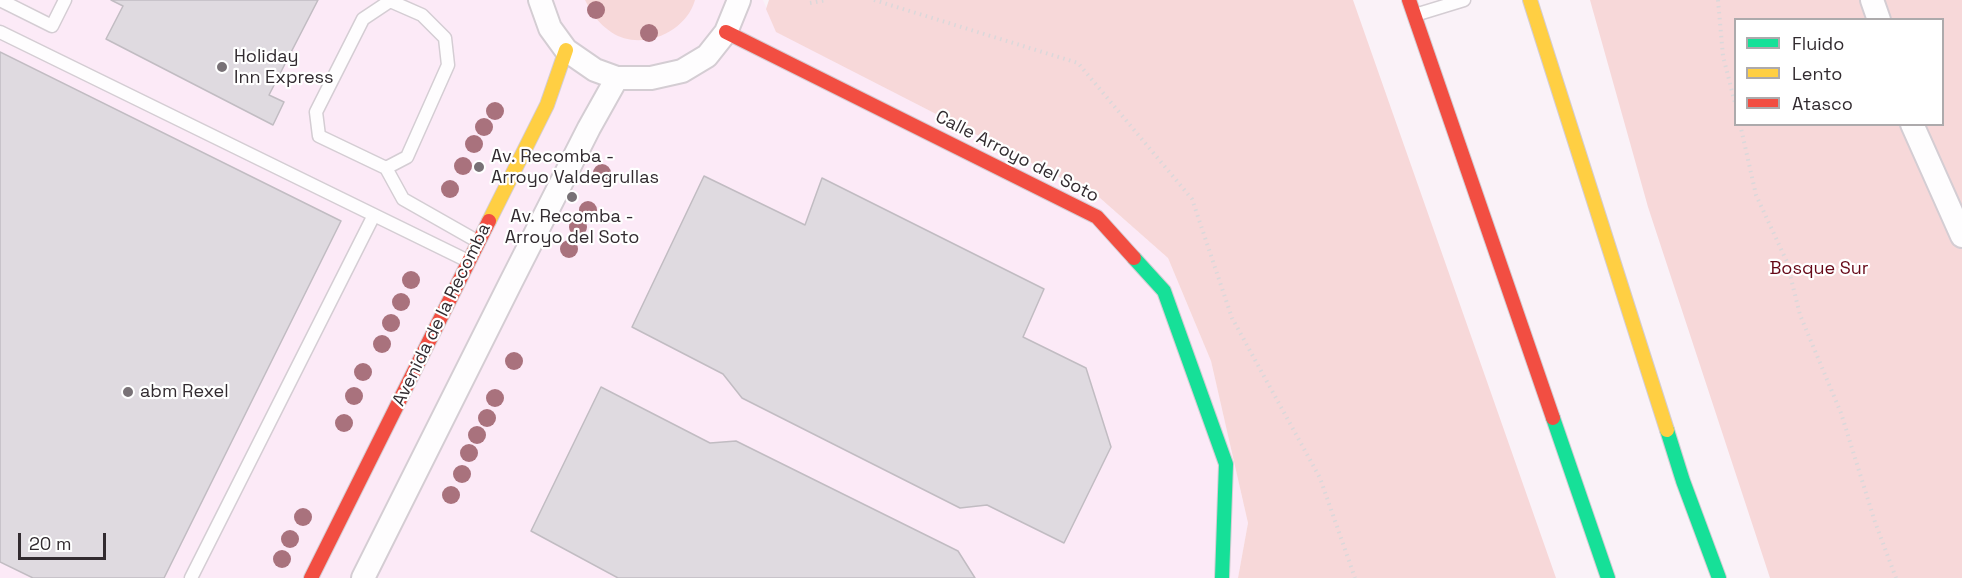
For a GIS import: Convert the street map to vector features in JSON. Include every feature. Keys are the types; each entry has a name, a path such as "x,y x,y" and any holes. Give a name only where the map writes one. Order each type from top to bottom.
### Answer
{"main road":[{"path":"1409,0 1608,578"},
{"path":"1530,0 1683,482 1719,578"},
{"name":"Calle Arroyo del Soto","path":"726,32 1097,217 1164,291 1226,464 1222,578"},
{"name":"Avenida de la Recomba","path":"311,578 547,105 567,50"}],"street":[{"path":"540,0 550,28 567,50 595,70 617,78 651,78 682,71 707,56 726,32 739,0"},
{"path":"1872,0 1878,18"},
{"path":"363,578 589,128 617,78"},
{"path":"1913,126 1962,236"}],"lane":[{"path":"0,0 52,26 65,0"},
{"path":"1414,16 1464,0"},
{"path":"386,168 407,157 448,65 445,38 422,15 390,2 363,19 316,111 320,136 386,168 403,199 478,242"},
{"path":"0,32 469,261"},
{"path":"190,578 374,215"}],"path":[{"path":"810,3 827,0"},
{"path":"874,0 1078,63 1192,199 1232,318 1320,478 1355,578"},
{"path":"1718,0 1724,56 1734,98"},
{"path":"1740,126 1756,195 1787,262 1800,315 1840,413 1875,522 1896,578"}],"shaded area":[{"path":"0,0 763,0 777,32 1100,198 1168,258 1211,361 1248,523 1238,578 0,578"}],"green space":[{"path":"585,0 695,0 690,12 672,30 660,36 635,40 623,38 606,29 590,10"},
{"path":"769,0 1353,0 1556,578 1238,578 1248,523 1211,361 1168,258 1100,198 776,32 766,9"},
{"name":"Bosque Sur","path":"1590,0 1962,0 1962,578 1770,578 1648,207"}],"building":[{"name":"Holiday Inn Express","path":"111,0 318,0 269,95 284,102 273,125 106,39 123,6"},
{"name":"abm Rexel","path":"0,52 341,221 164,578 33,578 0,562"},
{"path":"704,176 805,225 822,178 1044,289 1023,337 1086,368 1111,447 1064,543 987,505 960,508 742,398 723,374 632,327"},
{"path":"601,387 710,443 736,441 958,551 975,578 618,578 531,531"}],"traffic: fast":[{"path":"1134,258 1164,291 1226,464 1222,578"},
{"path":"1553,418 1608,578"},
{"path":"1667,430 1683,481 1719,578"}],"traffic: slow":[{"path":"1530,0 1667,430"},
{"path":"489,221 547,105 566,50"}],"traffic: jam":[{"path":"1409,0 1553,418"},
{"path":"726,32 1097,217 1134,258"},
{"path":"311,578 489,221"}],"place":[{"name":"Holiday Inn Express","path":"222,67"},
{"name":"Av. Recomba - Arroyo Valdegrullas","path":"479,167"},
{"name":"Av. Recomba - Arroyo del Soto","path":"572,197"},
{"name":"abm Rexel","path":"128,392"}]}
